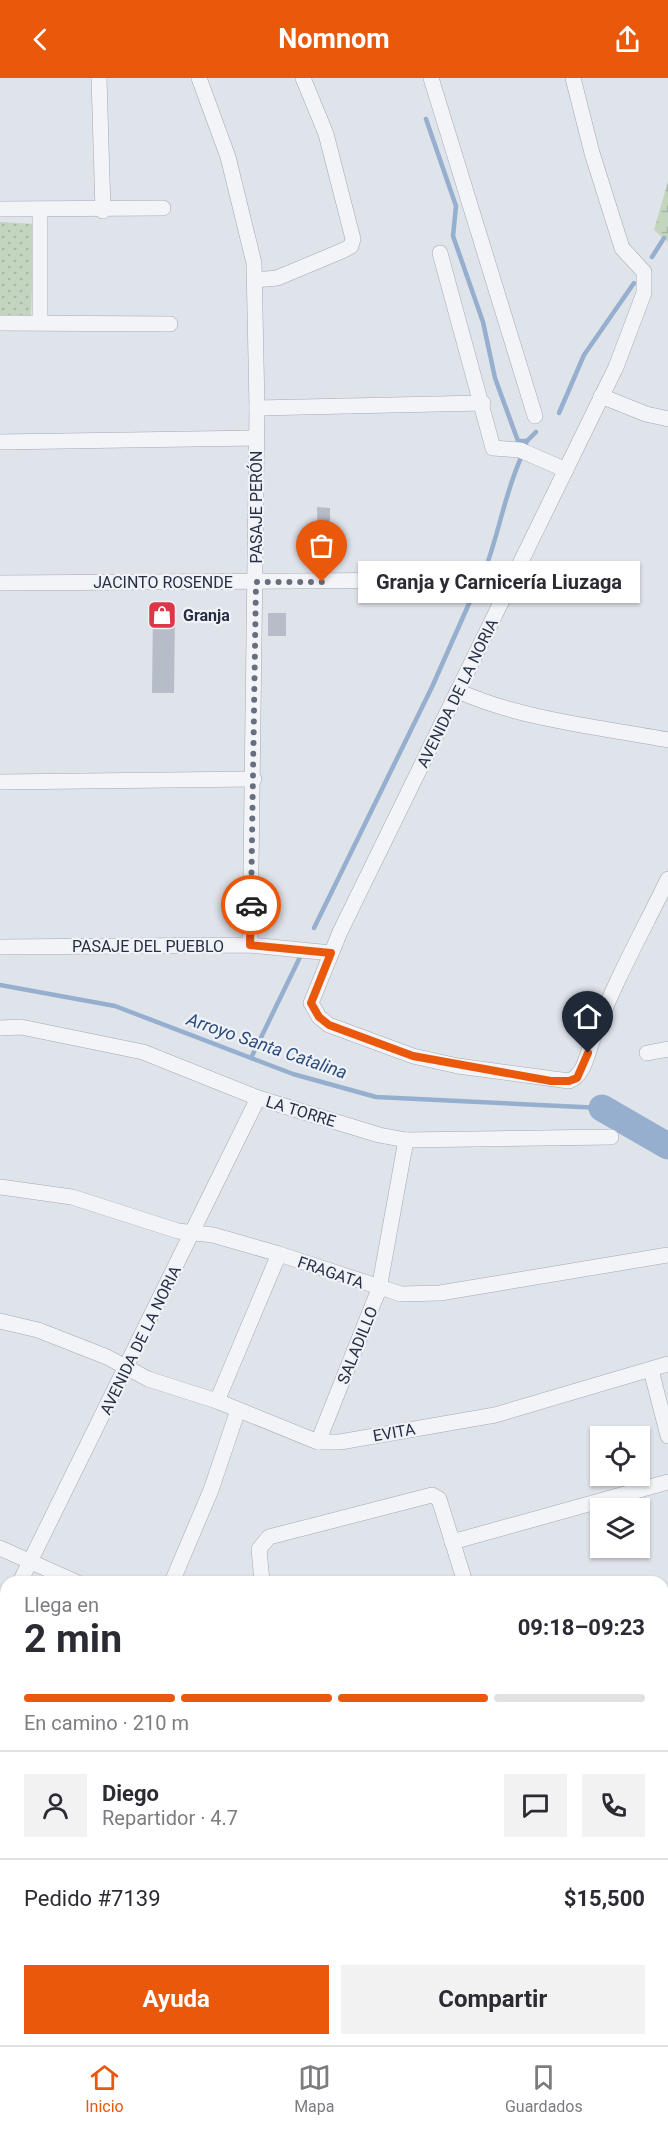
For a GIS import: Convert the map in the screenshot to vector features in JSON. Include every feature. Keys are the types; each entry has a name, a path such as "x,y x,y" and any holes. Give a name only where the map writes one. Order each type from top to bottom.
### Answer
{"street":[{"path":"99,78 104,211"},
{"name":"PASAJE PERÓN","path":"199,78 228,157 251,249 255,280 256,582 250,945"},
{"path":"255,280 287,274 351,246 353,239 326,134 303,78"},
{"path":"431,78 535,416"},
{"name":"AVENIDA DE LA NORIA","path":"573,78 592,153 622,248 644,272 645,284 640,308 616,368 502,597 331,953 311,1003 319,1017 329,1025 413,1056 470,1068 569,1081 577,1078 581,1071 594,1035 668,879"},
{"path":"0,209 104,211 164,208"},
{"path":"40,210 40,323"},
{"path":"440,254 483,403 493,448 520,450 566,470"},
{"path":"0,322 170,324"},
{"path":"601,396 646,414 668,418"},
{"path":"257,408 483,403"},
{"path":"0,441 256,438"},
{"name":"JACINTO ROSENDE","path":"0,583 453,580 482,586 502,597"},
{"path":"458,691 479,700 537,715 668,740"},
{"path":"0,782 254,779"},
{"name":"PASAJE DEL PUEBLO","path":"0,947 250,945 331,953"},
{"name":"LA TORRE","path":"0,1028 21,1028 143,1052 258,1098 379,1135 406,1140 611,1137"},
{"path":"646,1053 668,1049"},
{"name":"AVENIDA DE LA NORIA","path":"23,1576 258,1098"},
{"name":"SALADILLO","path":"318,1442 379,1289 406,1140"},
{"name":"FRAGATA","path":"0,1187 72,1197 192,1234 213,1235 279,1254 379,1289 401,1294 440,1293 668,1255"},
{"path":"217,1401 279,1254"},
{"name":"EVITA","path":"0,1321 38,1330 107,1357 148,1380 217,1401 318,1442 340,1442 495,1415 668,1364"},
{"path":"651,1370 668,1436"},
{"path":"175,1576 211,1490 238,1410"},
{"path":"452,1542 668,1482"},
{"path":"261,1576 259,1549 269,1537 432,1495 439,1499 463,1576"},
{"path":"0,1548 62,1576"}],"green space":[{"path":"668,181 668,242 654,230"},
{"path":"0,222 34,224 31,316 0,317"}],"building":[{"path":"317,507 330,508 330,547 318,547"},
{"path":"153,612 175,612 174,693 152,693"},
{"path":"268,613 286,613 286,636 268,636"}],"waterway":[{"path":"426,119 456,206 453,236 483,322 495,378 518,441 527,441 525,446"},
{"path":"652,257 664,238"},
{"path":"559,413 584,355 634,283"},
{"path":"527,441 536,432"},
{"path":"486,567 520,460"},
{"path":"314,928 432,687 475,590"},
{"path":"251,1058 302,953"},
{"name":"Arroyo Santa Catalina","path":"0,985 115,1006 293,1074 376,1097 602,1108"},
{"path":"602,1108 668,1146"}],"way so far":[{"path":"251,905 256,582 322,582"}],"place":[{"name":"Granja y Carnicería Liuzaga","path":"322,582"},
{"name":"Granja","path":"162,615"}],"route":[{"path":"251,905 250,945 331,953 311,1003 319,1017 329,1025 413,1056 458,1066 551,1081 569,1081 577,1078 588,1053"}]}
